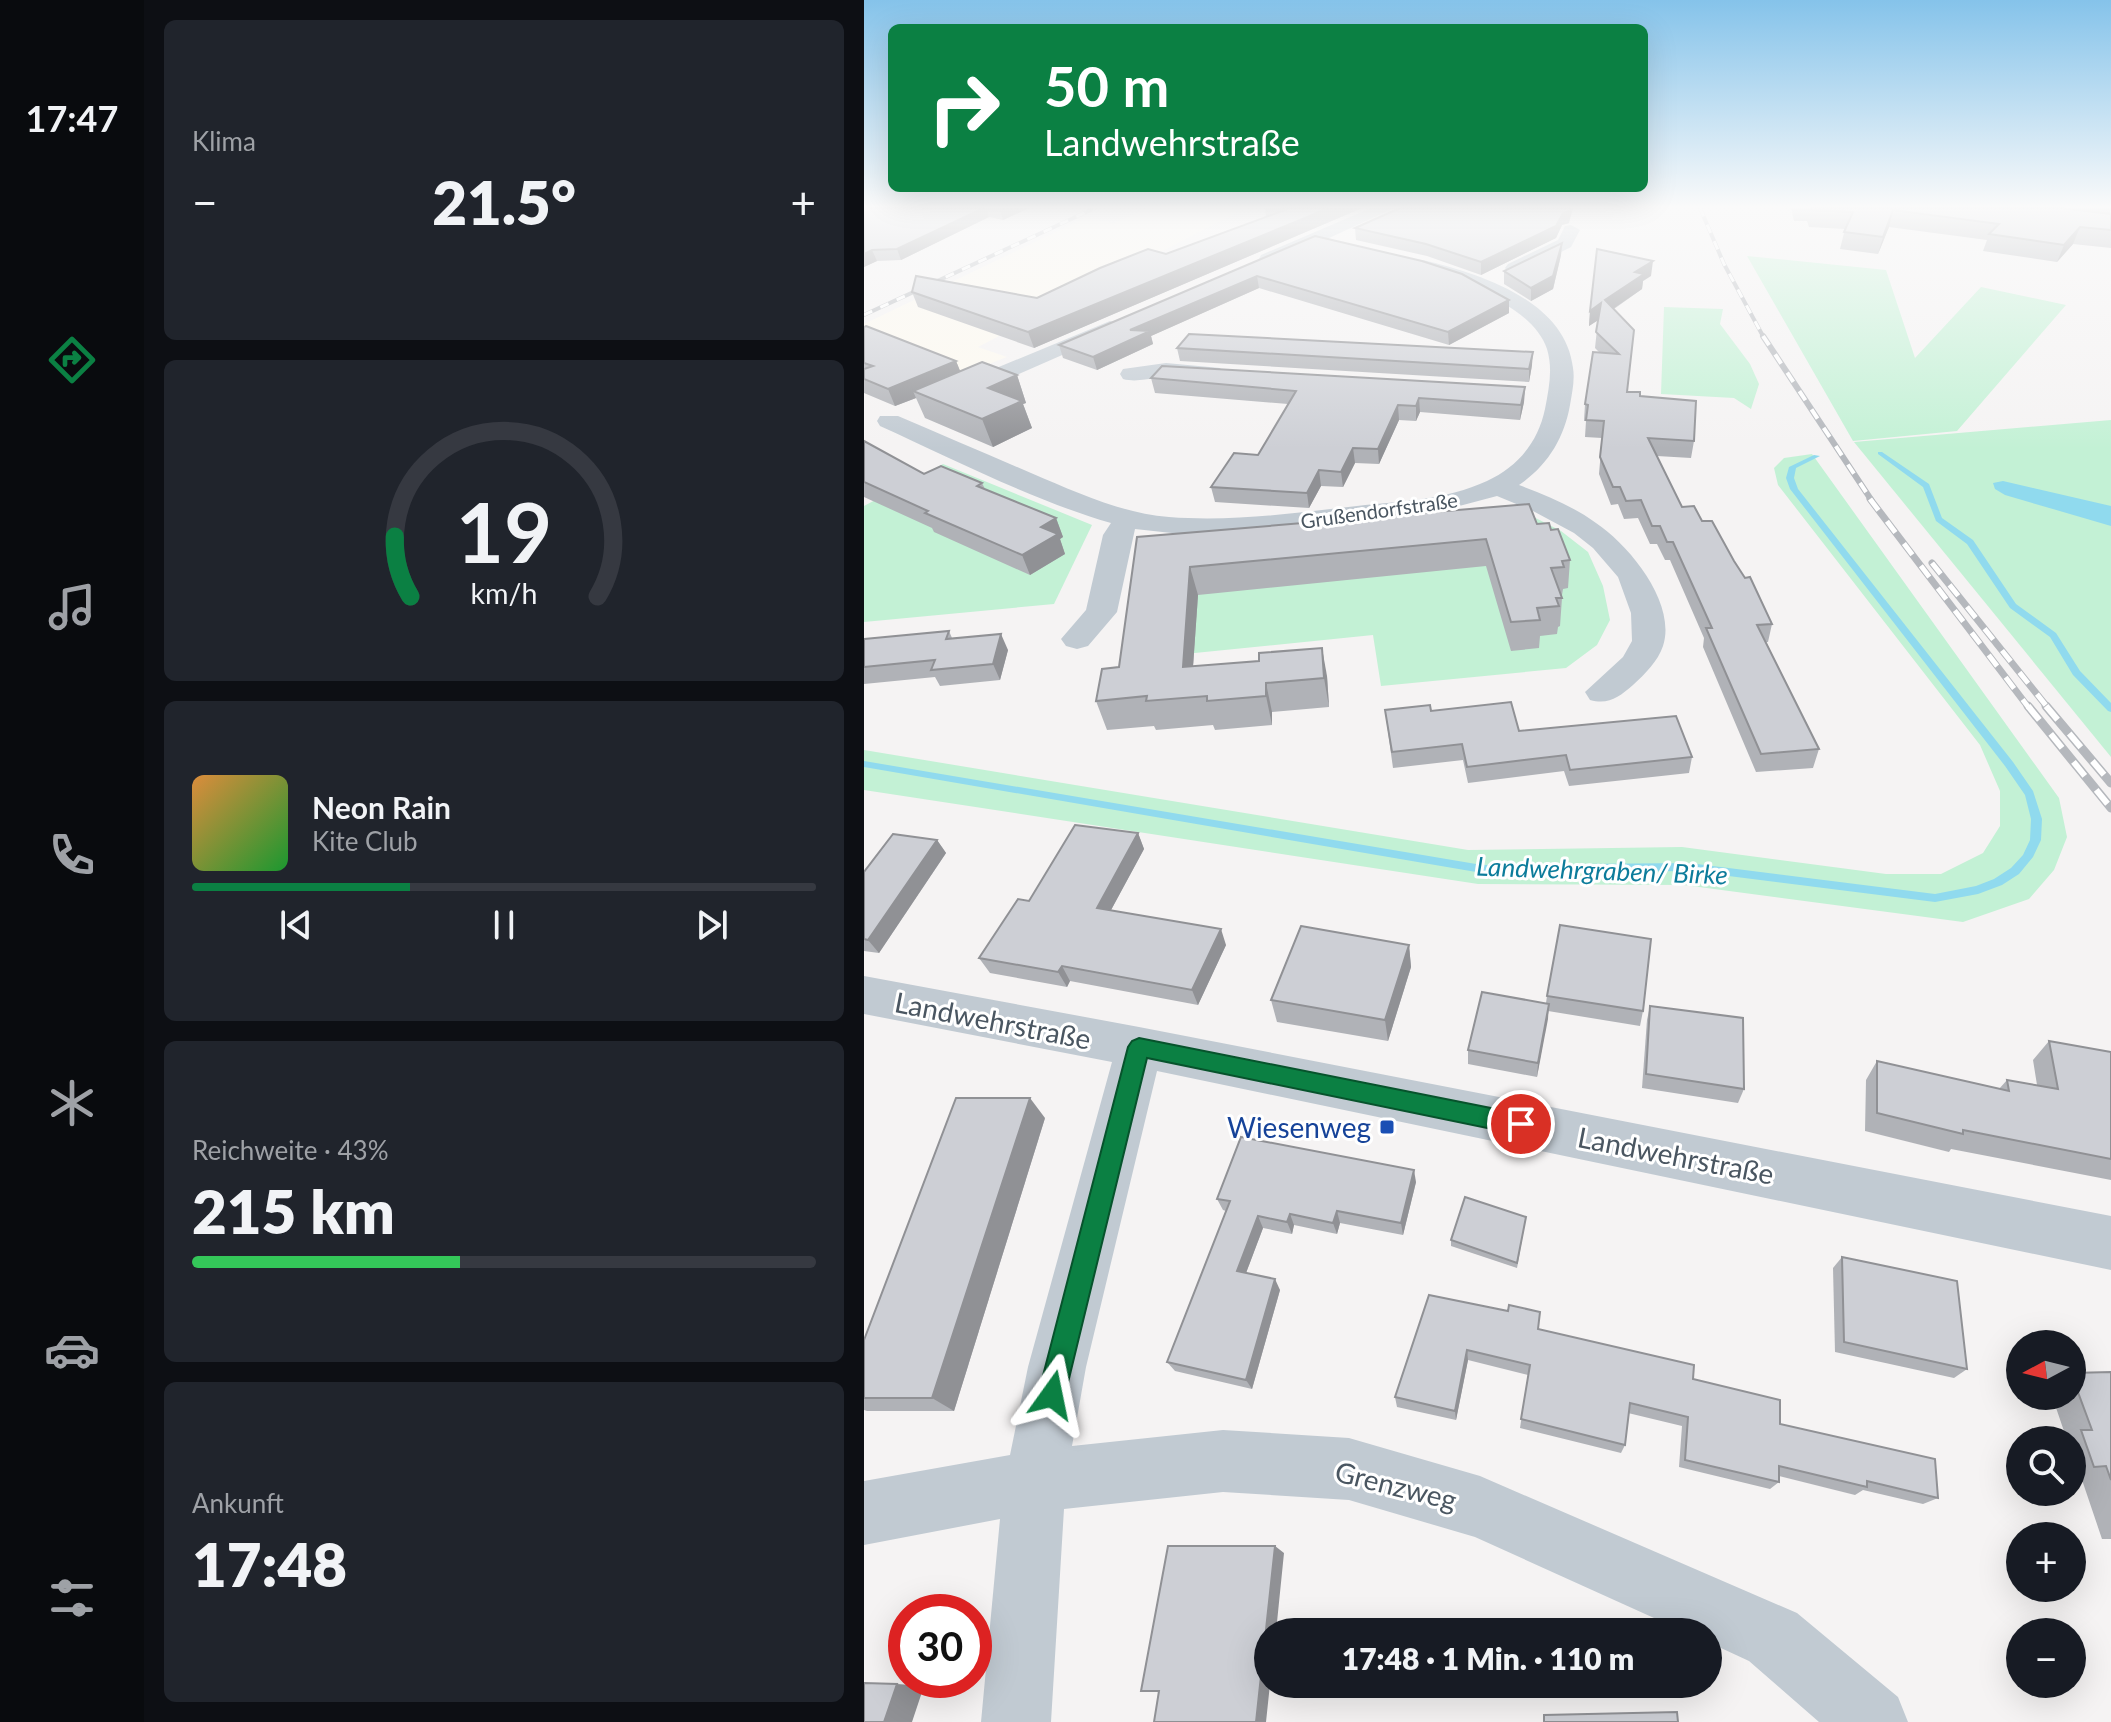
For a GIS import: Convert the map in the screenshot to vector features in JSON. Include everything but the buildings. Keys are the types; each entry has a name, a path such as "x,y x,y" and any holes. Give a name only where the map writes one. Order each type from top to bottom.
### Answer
{"street":[{"name":"Grußendorfstraße","path":"889,421 1097,511 1127,519 1180,526 1260,526 1422,507 1467,498 1498,487 1529,465 1548,442 1551,393 1562,365 1553,340 1541,323 1490,288"},
{"path":"942,399 1128,320"},
{"path":"1131,374 1166,370 1229,374"},
{"path":"864,432 915,410"},
{"path":"1498,487 1548,505 1582,524 1606,543 1637,582 1647,611 1649,635 1644,654 1602,692"},
{"path":"1077,639 1101,612 1117,535 1127,519"},
{"name":"Landwehrstraße","path":"864,995 1139,1047 2111,1243"},
{"path":"1016,1722 1035,1481 1057,1367 1139,1047"},
{"name":"Grenzweg","path":"864,1513 1035,1481 1223,1461 1349,1469 1480,1507 1773,1637 1873,1722"}],"shaded area":[{"path":"938,288 1091,288 978,347 1007,357 963,374 864,385 864,324"}],"green space":[{"path":"1766,288 1892,288 1915,358 1980,288 2066,305 1957,431 1853,441"},
{"path":"1664,307 1723,309 1720,324 1750,364 1759,384 1751,409 1734,398 1661,394"},
{"path":"2111,420 2111,757 1854,442"},
{"path":"1812,454 2059,798 2067,837 2054,870 2029,899 1963,922 1684,885 1478,884 864,790 864,750 1468,850 1682,847 1886,874 1941,874 1983,853 2000,826 2000,791 1980,745 1778,485 1774,468 1784,458"},
{"path":"943,464 1092,525 1054,604 864,622 864,506"},
{"path":"1516,508 1561,531 1588,552 1603,586 1610,620 1597,645 1566,668 1381,686 1373,635 1125,660 1140,553"}],"water":[{"path":"2003,481 2111,506 2111,526 2005,495 1995,489 1993,483"}],"waterway":[{"name":"Landwehrgraben/ Birke","path":"1880,453 1926,486 1939,519 1970,542 2013,606 2053,635 2076,673 2111,709"},
{"name":"Landwehrgraben/ Birke","path":"864,764 1482,869 1689,867 1935,898 1978,890 2015,871 2028,857 2035,840 2037,819 2030,795 1794,489 1790,478 1793,467 1816,456"}],"railway":[{"path":"864,315 922,288"},
{"path":"1737,288 1764,338"},
{"path":"1763,336 1872,501"},
{"path":"1870,499 2029,708"},
{"path":"1932,563 2048,708"},
{"path":"2028,706 2111,808"},
{"path":"2046,706 2111,783"}],"place":[{"name":"Wiesenweg","path":"1387,1127"}],"route":[{"path":"1052,1395 1139,1047 1521,1124"}]}
